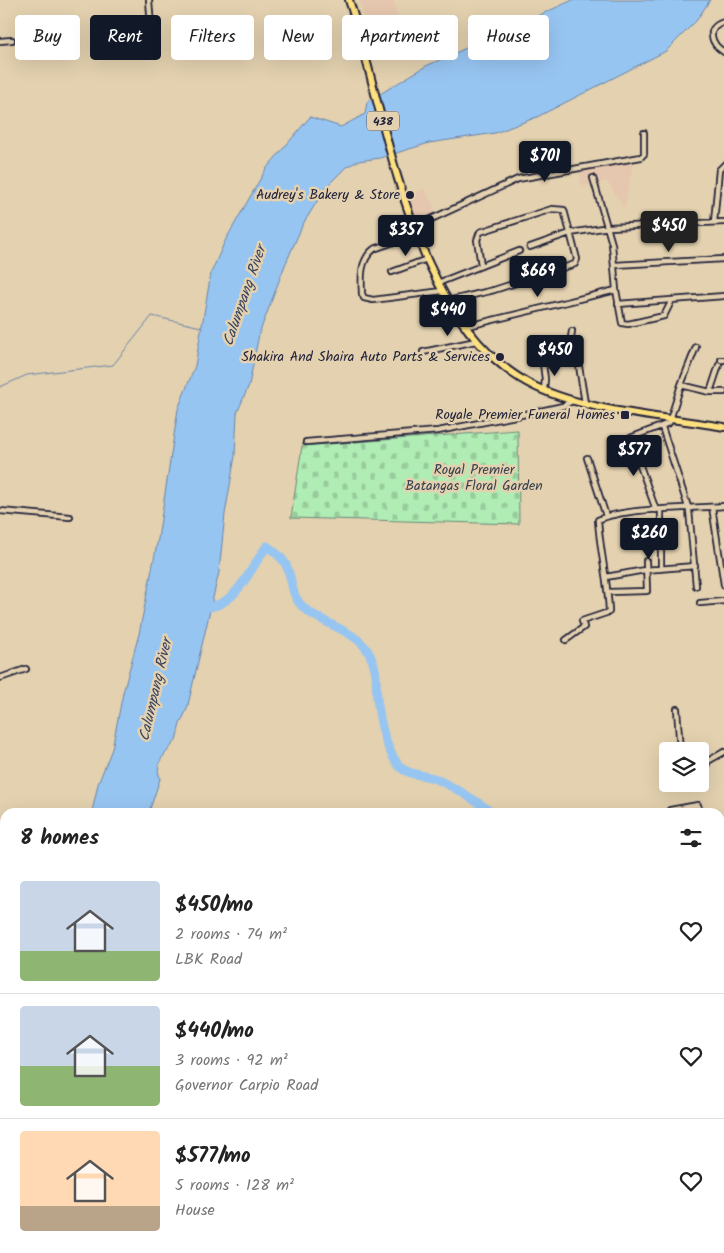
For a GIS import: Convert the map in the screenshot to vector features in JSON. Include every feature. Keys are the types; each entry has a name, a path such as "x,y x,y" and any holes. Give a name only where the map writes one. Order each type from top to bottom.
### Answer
{"main road":[{"name":"438","path":"349,0 394,163 415,231 442,291 476,341 512,372 544,390 585,403 724,427"}],"street":[{"path":"149,0 150,15"},
{"path":"724,22 714,29 712,39 715,47 724,52"},
{"path":"0,41 12,40"},
{"path":"442,291 373,300 364,298 362,294 363,267 369,253 374,249 415,231 518,179 642,157 644,154 644,133"},
{"path":"714,222 718,170 724,166"},
{"path":"593,178 608,227 622,323 628,324 664,316 672,300"},
{"path":"448,301 573,265 577,259 564,210 552,209 480,232 477,240 481,265"},
{"path":"530,247 570,233 608,227 724,222"},
{"path":"438,283 519,251"},
{"path":"392,272 427,259"},
{"path":"615,265 724,259"},
{"path":"464,326 616,290"},
{"path":"618,304 724,296"},
{"path":"572,330 570,342 574,356 578,360 585,403"},
{"path":"423,352 476,341"},
{"path":"661,569 659,510 630,438 669,423 681,385 696,348"},
{"path":"710,392 721,361"},
{"path":"543,364 544,390"},
{"path":"681,385 710,392 724,392"},
{"path":"306,442 438,431 563,406 574,400"},
{"path":"662,427 689,510 696,586"},
{"path":"587,458 606,516"},
{"path":"566,640 584,627 582,620 609,612 606,577 600,555 598,520 606,516 659,510 689,510 724,506"},
{"path":"712,507 724,585"},
{"path":"0,511 70,517"},
{"path":"608,592 647,590 646,561"},
{"path":"606,577 645,570 695,566"},
{"path":"700,604 724,601"},
{"path":"0,678 26,669"},
{"path":"677,709 679,742"},
{"path":"709,760 724,752"},
{"path":"681,808 698,805 699,808"}],"shaded area":[{"path":"360,0 393,0 397,15 364,15"},
{"path":"633,163 624,208 607,181 582,186 579,171"},
{"path":"424,188 436,212 417,223 409,199"}],"green space":[{"name":"Royal Premier Batangas Floral Garden","path":"518,430 519,524 291,518 302,446"}],"water":[{"name":"Calumpang River","path":"573,0 710,0 696,21 666,51 537,117 495,133 429,143 380,158 358,161 346,167 326,187 303,224 285,265 259,334 249,385 237,413 235,456 225,514 219,572 187,709 180,724 176,740 161,759 158,770 160,779 150,808 93,808 98,784 112,749 123,693 139,634 158,539 178,409 195,366 211,273 225,241 266,169 310,117 341,127 365,114 367,102 426,66 439,60 458,60 458,52 468,47 468,60 549,60 549,15 540,15"}],"waterway":[{"path":"0,387 27,375 113,365 152,316 201,327"},
{"path":"201,608 224,602 233,595 267,546 286,565 296,599 300,604 313,615 350,634 365,647 370,655 376,672 377,699 384,735 390,752 400,767 408,772 443,782 485,808"}],"tunnel":[{"path":"519,251 530,247"}],"place":[{"name":"Audrey's Bakery & Store","path":"410,195"},
{"name":"Shakira And Shaira Auto Parts & Services","path":"500,357"},
{"name":"Royale Premier Funeral Homes","path":"625,415"}]}
